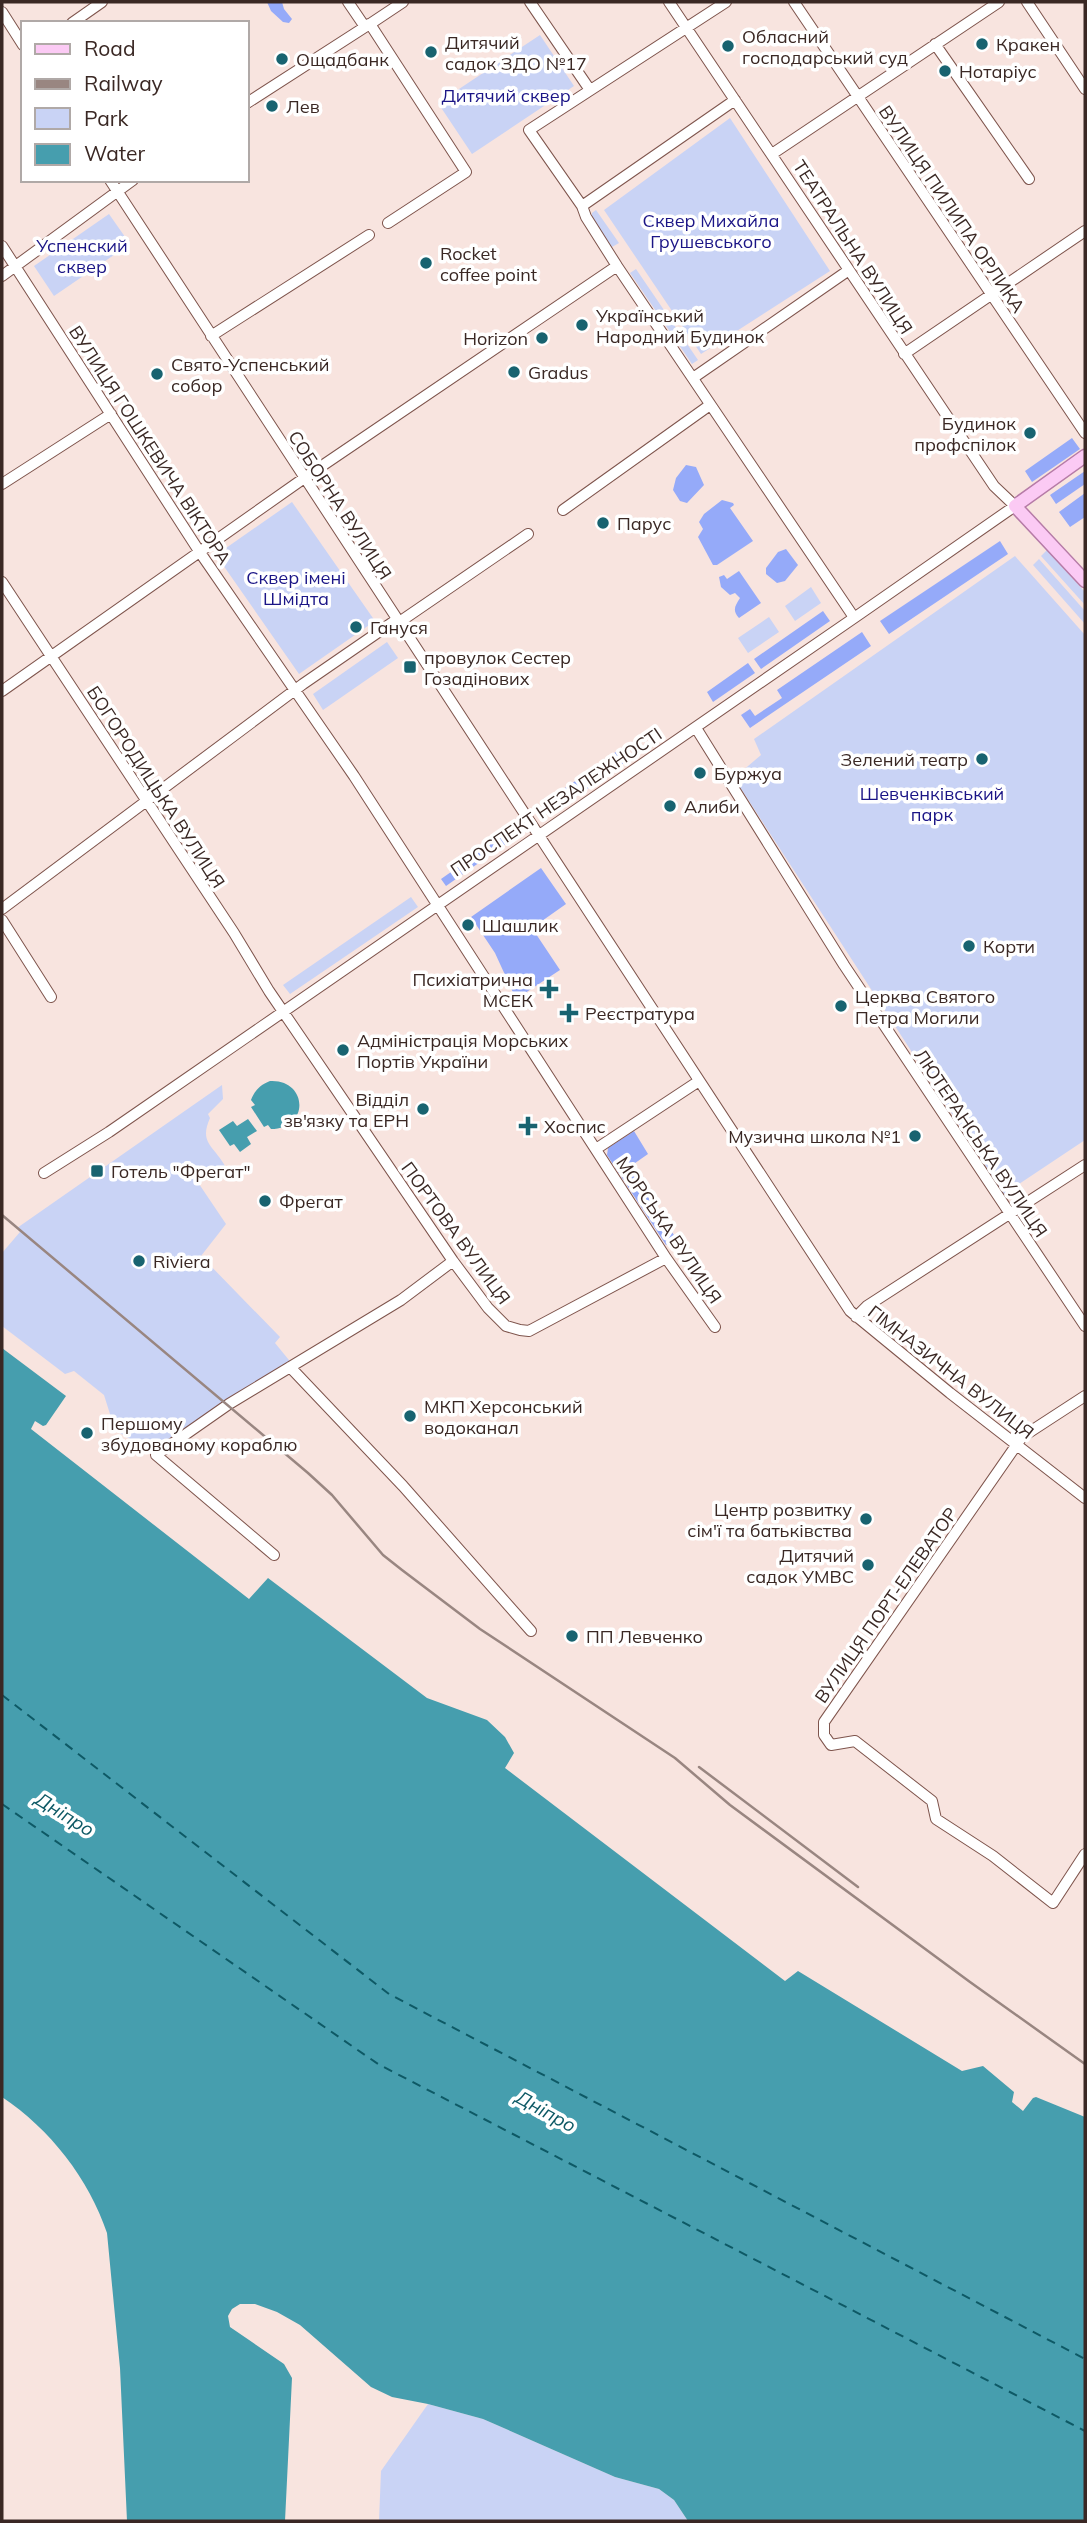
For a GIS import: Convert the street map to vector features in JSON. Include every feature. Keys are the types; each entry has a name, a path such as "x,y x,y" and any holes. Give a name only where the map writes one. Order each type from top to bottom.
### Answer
{"main road":[{"name":"ПРОСПЕКТ НЕЗАЛЕЖНОСТІ","path":"1015,506 1085,456"},
{"path":"1015,506 1085,580"}],"street":[{"path":"75,21 102,2"},
{"path":"348,2 367,25 466,172 388,223"},
{"path":"248,102 403,2"},
{"path":"530,2 590,90"},
{"name":"ТЕАТРАЛЬНА ВУЛИЦЯ","path":"669,2 994,486 1015,506"},
{"path":"726,2 529,130 582,206 617,266 853,616"},
{"name":"ВУЛИЦЯ ПИЛИПА ОРЛИКА","path":"794,2 1085,433"},
{"path":"772,154 999,2"},
{"path":"1027,2 1085,89"},
{"path":"2,12 21,42"},
{"path":"935,44 1029,179"},
{"path":"582,206 735,100"},
{"name":"СОБОРНА ВУЛИЦЯ","path":"111,182 538,835"},
{"path":"2,276 130,182"},
{"path":"904,354 1085,230"},
{"path":"211,336 369,235"},
{"name":"ВУЛИЦЯ ГОШКЕВИЧА ВІКТОРА","path":"2,246 199,551 296,690 438,904"},
{"path":"2,691 304,478 617,266"},
{"path":"693,378 849,270"},
{"path":"563,510 710,405"},
{"path":"2,484 111,414"},
{"name":"ПРОСПЕКТ НЕЗАЛЕЖНОСТІ","path":"44,1173 109,1132 1015,506"},
{"path":"2,909 296,690 528,534"},
{"name":"БОГОРОДИЦЬКА ВУЛИЦЯ","path":"2,582 282,1010"},
{"name":"ЛЮТЕРАНСЬКА ВУЛИЦЯ","path":"696,728 844,965 1009,1216 1085,1326"},
{"name":"ГІМНАЗИЧНА ВУЛИЦЯ","path":"538,835 849,1311 1085,1498"},
{"name":"МОРСЬКА ВУЛИЦЯ","path":"438,904 666,1258 715,1327"},
{"path":"2,920 51,997"},
{"name":"ПОРТОВА ВУЛИЦЯ","path":"282,1010 453,1261 488,1308 506,1326 529,1331 666,1258"},
{"path":"596,1149 699,1081"},
{"path":"856,1317 867,1306 1085,1165"},
{"path":"274,1555 156,1455 229,1404 401,1300 453,1261"},
{"path":"290,1367 403,1486 531,1631"},
{"name":"ВУЛИЦЯ ПОРТ-ЕЛЕВАТОР","path":"1085,1396 1022,1437 872,1651 824,1722 823,1729 831,1745 855,1741 932,1801 936,1819 993,1856 1053,1903 1085,1854"}],"green space":[{"name":"Дитячий сквер","path":"540,35 574,86 472,154 438,103"},
{"name":"Сквер Михайла Грушевського","path":"730,118 830,271 701,354 604,210"},
{"path":"596,210 619,243 612,247 592,218 592,213"},
{"name":"Успенский сквер","path":"109,214 130,244 54,296 34,266"},
{"path":"636,269 698,360 692,364 630,273"},
{"name":"Сквер імені Шмідта","path":"292,502 375,621 299,674 216,555"},
{"path":"1047,550 1085,592 1085,605 1041,556"},
{"name":"Шевченківський парк","path":"1015,556 1085,635 1085,1140 1004,1194 734,778 761,755 754,739"},
{"path":"1039,559 1085,611 1085,624 1033,565"},
{"path":"811,587 821,603 795,621 785,606"},
{"path":"769,617 779,632 748,653 738,638"},
{"path":"387,642 398,658 323,710 313,694"},
{"path":"411,897 418,907 290,994 283,985"},
{"path":"222,1085 223,1099 208,1114 210,1118 206,1133 209,1144 225,1166 197,1181 226,1224 201,1256 280,1337 275,1343 293,1365 156,1455 115,1430 104,1395 74,1371 65,1374 2,1326 2,1253 20,1232 17,1228"},
{"path":"428,2404 483,2419 615,2477 659,2489 674,2500 688,2521 379,2521 381,2471"}],"shaded area":[{"path":"267,2 282,2 292,19 289,23 283,22 271,11"},
{"path":"1072,438 1080,449 1032,482 1025,471"},
{"path":"686,465 696,467 704,485 687,503 680,501 673,490 676,478"},
{"path":"1085,471 1085,484 1056,504 1050,495"},
{"path":"1085,493 1085,517 1070,527 1059,512"},
{"path":"722,500 733,503 730,508 753,541 713,565 698,537 703,529 699,522 704,514"},
{"path":"1000,541 1008,554 889,634 880,621"},
{"path":"786,549 798,565 785,581 777,583 766,574 766,568 778,552"},
{"path":"739,571 761,603 739,618 735,608 740,598 735,593 730,595 721,587 719,577 724,575 727,579"},
{"path":"823,611 830,621 761,669 754,659"},
{"path":"862,632 871,646 750,728 741,715 750,709 755,716 782,698 777,690"},
{"path":"748,663 755,673 713,702 707,692"},
{"path":"623,747 631,758 602,779 594,767"},
{"path":"583,776 590,787 550,814 542,803"},
{"path":"512,829 517,836 446,886 441,879"},
{"path":"541,868 566,904 532,928 560,970 516,999 495,953 471,917"},
{"path":"634,1131 648,1154 628,1168 676,1238 666,1245 607,1155 608,1148"}],"water":[{"path":"270,1081 283,1082 297,1095 298,1113 293,1121 284,1127 264,1127 251,1107 255,1105 251,1100 256,1091"},
{"path":"248,1119 257,1131 247,1137 251,1144 240,1152 234,1144 230,1146 219,1130 233,1121 237,1126"},
{"name":"Дніпро","path":"2,1348 66,1396 46,1425 35,1421 31,1429 249,1599 268,1578 427,1698 487,1720 505,1737 514,1753 505,1768 785,1981 798,1971 962,2071 983,2066 1014,2092 1012,2102 1023,2111 1036,2097 1085,2117 1085,2521 688,2521 674,2500 659,2489 615,2477 483,2419 392,2397 371,2387 300,2325 255,2304 240,2304 232,2309 228,2316 230,2327 284,2364 292,2378 285,2521 127,2521 120,2368 107,2233 90,2193 66,2157 36,2124 2,2097"}],"ferry route":[{"path":"2,1695 389,1994 1085,2359"},
{"path":"2,1804 378,2064 1085,2431"}],"railway":[{"path":"2,1215 308,1473 332,1495 383,1555 402,1570 480,1629 675,1758 730,1805 1085,2064"},
{"path":"699,1767 858,1887"}],"place":[{"name":"Кракен","path":"982,44"},
{"name":"Обласний господарський суд","path":"728,46"},
{"name":"Дитячий садок ЗДО №17","path":"431,52"},
{"name":"Ощадбанк","path":"282,59"},
{"name":"Нотаріус","path":"945,71"},
{"name":"Лев","path":"272,106"},
{"name":"Rocket coffee point","path":"426,263"},
{"name":"Український Народний Будинок","path":"582,325"},
{"name":"Horizon","path":"542,338"},
{"name":"Gradus","path":"514,372"},
{"name":"Свято-Успенський собор","path":"157,374"},
{"name":"Будинок профспілок","path":"1030,433"},
{"name":"Парус","path":"603,523"},
{"name":"Гануся","path":"356,627"},
{"name":"провулок Сестер Гозадінових","path":"410,667"},
{"name":"Зелений театр","path":"982,759"},
{"name":"Буржуа","path":"700,773"},
{"name":"Алиби","path":"670,806"},
{"name":"Шашлик","path":"468,925"},
{"name":"Корти","path":"969,946"},
{"name":"Психіатрична МСЕК","path":"549,989"},
{"name":"Церква Святого Петра Могили","path":"841,1006"},
{"name":"Реєстратура","path":"569,1013"},
{"name":"Адміністрація Морських Портів України","path":"343,1050"},
{"name":"Відділ зв'язку та ЕРН","path":"423,1109"},
{"name":"Хоспис","path":"528,1126"},
{"name":"Музична школа №1","path":"915,1136"},
{"name":"Готель \"Фрегат\"","path":"97,1171"},
{"name":"Фрегат","path":"265,1201"},
{"name":"Riviera","path":"139,1261"},
{"name":"МКП Херсонський водоканал","path":"410,1416"},
{"name":"Першому збудованому кораблю","path":"87,1433"},
{"name":"Центр розвитку сім'ї та батьківства","path":"866,1519"},
{"name":"Дитячий садок УМВС","path":"868,1565"},
{"name":"ПП Левченко","path":"572,1636"}]}
